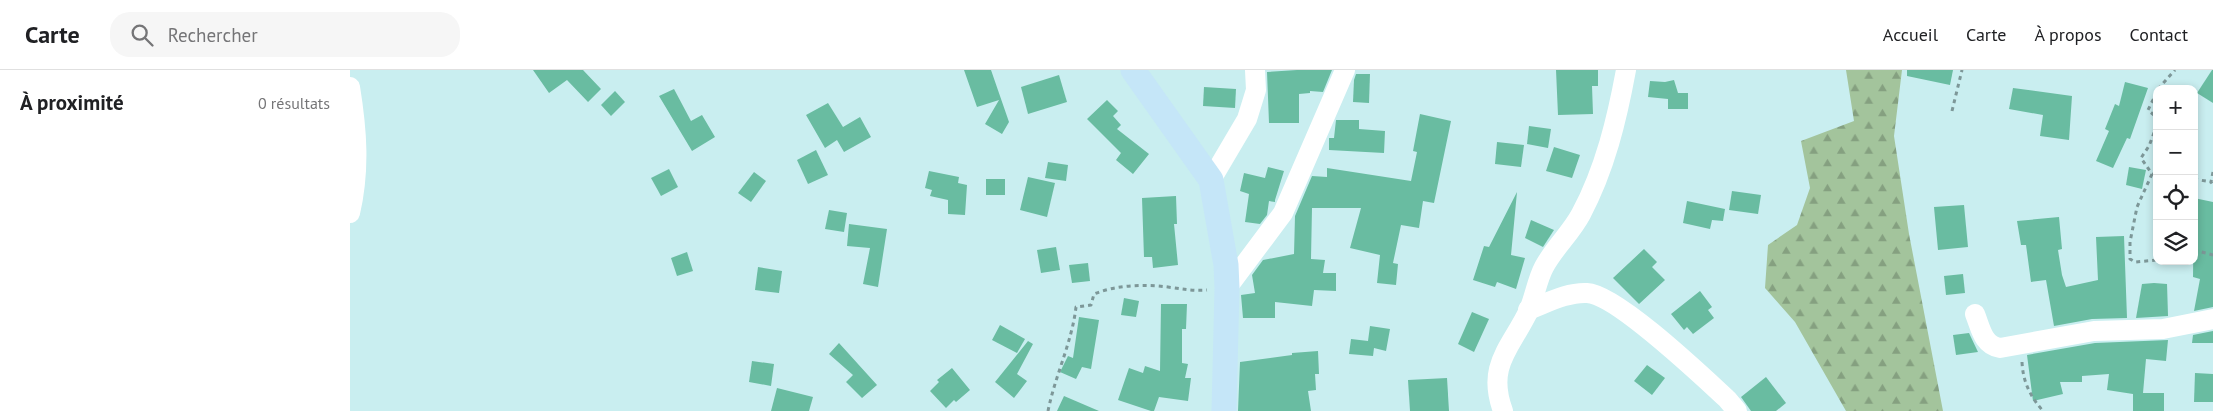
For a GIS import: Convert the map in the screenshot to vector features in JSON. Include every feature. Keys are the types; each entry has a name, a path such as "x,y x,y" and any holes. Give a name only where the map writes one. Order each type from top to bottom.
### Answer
{"main road":[{"path":"1133,70 1211,180 1226,265 1224,411"}],"street":[{"path":"1211,180 1250,113 1256,90 1255,70"},
{"path":"1227,288 1283,213 1345,70"},
{"path":"1504,411 1499,400 1496,380 1502,357 1528,310 1544,267 1581,216 1601,168 1616,117 1626,70"},
{"path":"350,87 355,119 357,182 350,213"},
{"path":"1528,310 1571,294 1589,293 1606,299 1657,336 1727,399 1737,411"},
{"path":"1975,314 1986,341 2000,348 2094,331 2164,330 2213,319"}],"path":[{"path":"1952,111 1962,70"},
{"path":"2162,85 2175,70"},
{"path":"2153,100 2148,110 2153,114"},
{"path":"2153,260 2135,262 2130,259 2130,242 2137,207 2152,174 2141,158 2149,146 2155,130"},
{"path":"2198,180 2212,184 2213,172"},
{"path":"2198,251 2213,255"},
{"path":"1048,411 1054,383 1073,327 1076,307 1091,305 1094,294 1110,288 1167,287 1192,291 1227,288"},
{"path":"2019,344 2023,377 2030,394 2043,411"}],"green space":[{"path":"1846,70 1902,70 1894,136 1909,234 1943,411 1846,411 1795,322 1765,288 1768,245 1797,225 1810,188 1801,141 1854,121"}],"building":[{"path":"533,70 583,70 601,89 588,102 567,80 549,93"},
{"path":"964,70 991,70 1009,122 1002,134 985,124 999,100 977,107"},
{"path":"1332,70 1323,92 1310,91 1310,93 1299,94 1299,123 1269,123 1267,72"},
{"path":"1556,70 1598,70 1598,86 1592,86 1593,114 1558,115"},
{"path":"1907,70 1953,70 1950,85 1907,76"},
{"path":"2213,70 2213,103 2198,94"},
{"path":"1356,74 1370,74 1369,103 1353,102"},
{"path":"1059,75 1067,102 1028,114 1021,87"},
{"path":"1674,80 1678,93 1688,93 1688,109 1668,109 1668,99 1648,97 1650,81 1665,82"},
{"path":"2125,82 2148,88 2130,139 2127,138 2113,168 2096,161 2109,131 2105,129 2115,104 2119,106"},
{"path":"1204,87 1236,89 1235,108 1203,106"},
{"path":"2013,88 2072,96 2069,140 2040,136 2043,115 2009,109"},
{"path":"674,89 691,121 702,115 715,137 692,151 659,96"},
{"path":"615,91 625,102 611,116 601,105"},
{"path":"1107,100 1118,111 1113,116 1121,125 1117,129 1149,154 1133,174 1116,160 1121,153 1087,119"},
{"path":"828,103 843,127 860,117 871,137 844,152 837,140 825,148 806,115"},
{"path":"1420,114 1451,121 1434,203 1423,201 1419,228 1401,225 1393,263 1398,264 1396,285 1377,283 1380,255 1350,248 1361,208 1312,208 1311,259 1325,260 1323,273 1336,273 1336,291 1314,290 1312,306 1275,302 1275,318 1243,318 1241,295 1255,293 1252,275 1263,260 1294,254 1295,216 1312,176 1327,177 1327,168 1411,181 1417,152 1413,151"},
{"path":"1336,120 1359,120 1359,129 1385,131 1384,153 1329,150 1329,138 1334,138"},
{"path":"1529,126 1551,129 1548,148 1527,144"},
{"path":"1497,142 1524,145 1521,167 1495,164"},
{"path":"1554,147 1580,155 1572,178 1546,171"},
{"path":"816,150 828,175 808,184 797,160"},
{"path":"1048,162 1068,165 1066,181 1045,178"},
{"path":"1268,167 1284,171 1275,202 1269,201 1267,215 1260,224 1245,222 1249,194 1240,191 1244,173 1265,178"},
{"path":"2129,167 2146,170 2142,189 2126,185"},
{"path":"669,169 678,187 661,196 651,178"},
{"path":"929,171 959,177 958,183 967,185 965,215 948,214 948,200 930,196 932,190 925,188"},
{"path":"754,172 766,181 751,202 738,193"},
{"path":"1028,177 1055,183 1047,217 1020,210"},
{"path":"986,179 1005,179 1005,195 986,195"},
{"path":"1732,191 1761,195 1758,214 1729,210"},
{"path":"1517,192 1511,255 1525,258 1516,289 1497,282 1495,287 1473,280 1484,246 1489,247"},
{"path":"1176,196 1177,224 1174,224 1178,265 1153,268 1152,257 1144,257 1142,198"},
{"path":"2198,199 2213,202 2213,307 2194,311 2200,279 2193,277 2193,265 2198,265"},
{"path":"1687,201 1725,209 1723,221 1712,220 1710,229 1683,223"},
{"path":"1964,205 1968,247 1938,250 1934,207"},
{"path":"829,210 847,213 844,232 825,229"},
{"path":"2059,217 2062,249 2058,250 2066,287 2098,280 2096,237 2124,236 2127,318 2092,319 2054,326 2046,280 2031,282 2026,245 2021,245 2017,221"},
{"path":"1531,220 1554,230 1543,247 1525,238"},
{"path":"849,224 887,229 878,287 863,284 870,248 847,246"},
{"path":"1056,247 1060,270 1041,273 1037,250"},
{"path":"1644,249 1657,262 1652,267 1665,280 1639,304 1613,278"},
{"path":"687,252 693,271 677,276 671,258"},
{"path":"1088,263 1090,281 1072,283 1069,265"},
{"path":"758,267 782,271 779,293 755,290"},
{"path":"1963,274 1965,293 1946,295 1944,276"},
{"path":"2142,284 2167,284 2168,316 2136,318"},
{"path":"1700,291 1712,307 1708,310 1714,318 1693,334 1687,327 1684,330 1671,314"},
{"path":"1124,298 1139,301 1136,317 1121,315"},
{"path":"1161,304 1187,304 1186,329 1182,329 1182,363 1188,364 1185,378 1191,378 1188,401 1159,397 1154,411 1151,411 1118,400 1129,368 1143,373 1145,366 1160,371"},
{"path":"1472,312 1489,319 1474,352 1458,344"},
{"path":"1079,317 1099,320 1091,369 1082,367 1076,379 1060,372 1068,356 1073,358"},
{"path":"1000,325 1025,339 1017,353 992,340"},
{"path":"1370,326 1390,329 1386,351 1374,348 1373,356 1349,354 1351,339 1368,341"},
{"path":"2213,331 2213,343 2192,343 2193,335"},
{"path":"1969,333 1978,352 1956,355 1953,335"},
{"path":"2168,340 2166,361 2146,359 2143,393 2164,393 2164,411 2133,411 2133,394 2107,390 2109,374 2082,376 2082,382 2060,382 2063,394 2033,401 2027,355 2095,343"},
{"path":"1028,341 1033,344 1017,374 1027,381 1014,398 995,382"},
{"path":"839,343 877,385 862,398 846,382 853,375 829,354"},
{"path":"1318,351 1319,374 1315,374 1316,390 1308,391 1311,411 1238,411 1240,362 1292,355 1292,353"},
{"path":"752,361 774,364 771,386 749,382"},
{"path":"1647,365 1665,378 1652,395 1634,381"},
{"path":"952,368 970,390 956,402 954,400 946,408 930,391 939,382 937,380"},
{"path":"2195,373 2213,374 2213,402 2194,402"},
{"path":"1766,377 1786,403 1776,411 1751,411 1741,397"},
{"path":"1447,378 1449,411 1410,411 1408,380"},
{"path":"777,388 813,397 809,411 771,411"},
{"path":"1064,396 1099,411 1057,411"}]}
